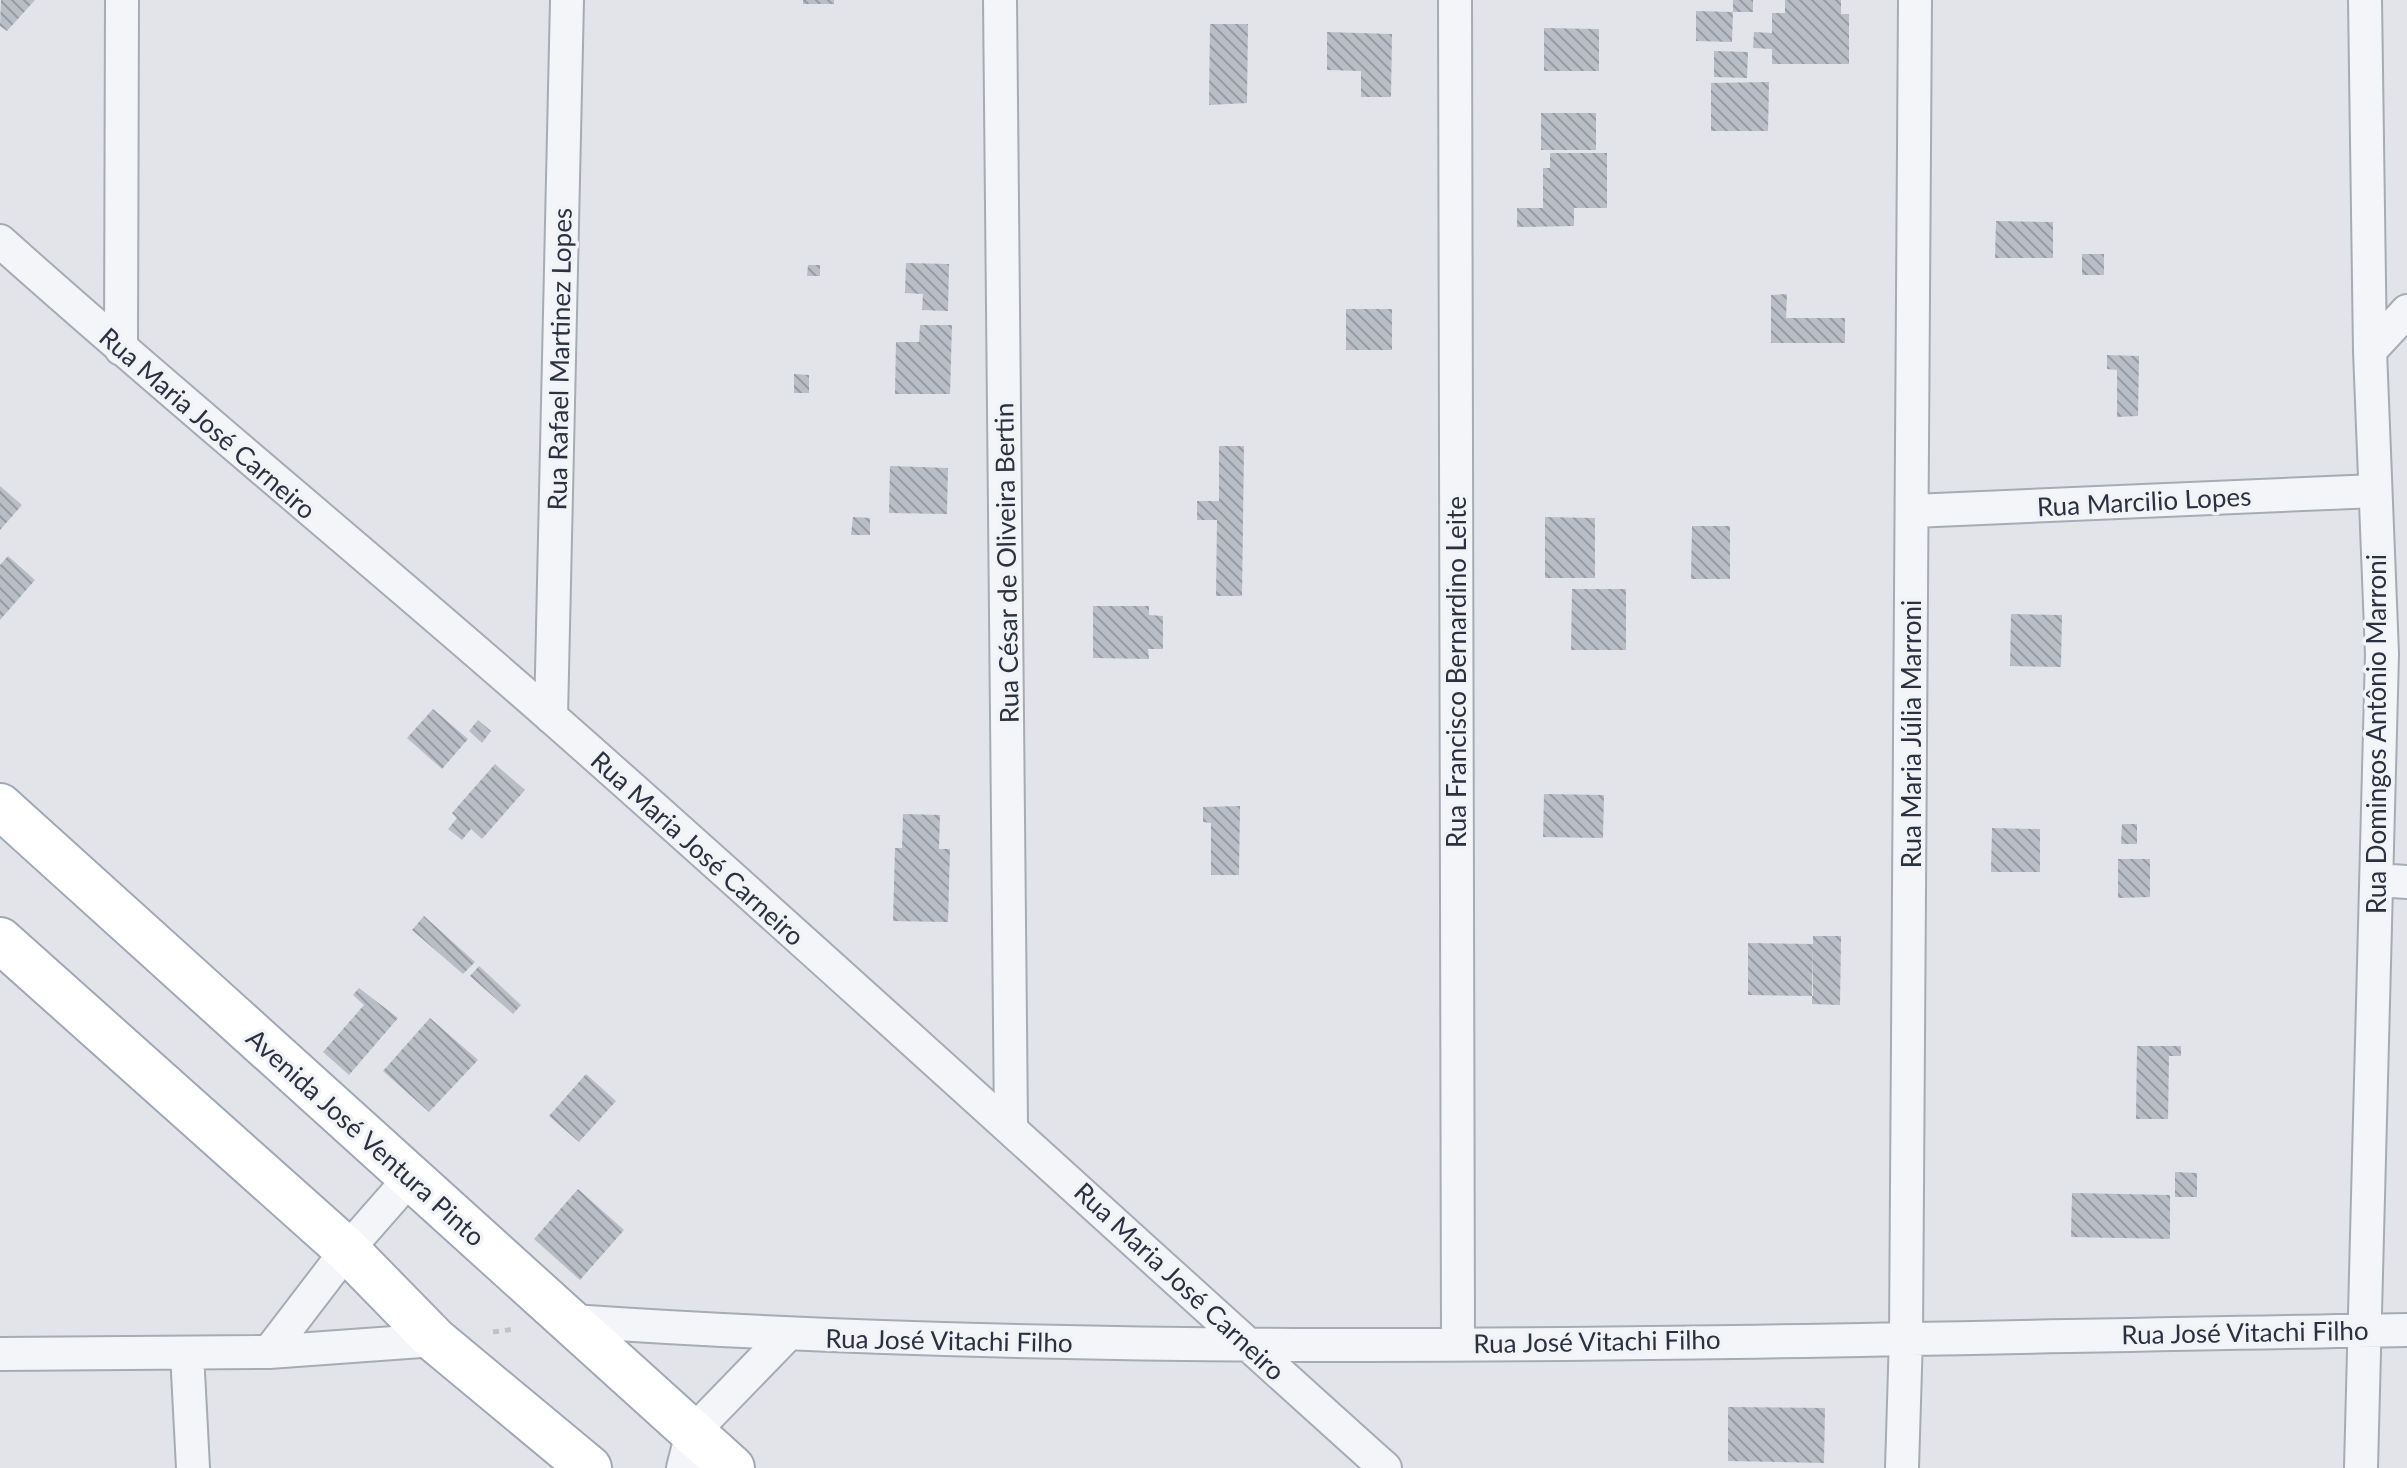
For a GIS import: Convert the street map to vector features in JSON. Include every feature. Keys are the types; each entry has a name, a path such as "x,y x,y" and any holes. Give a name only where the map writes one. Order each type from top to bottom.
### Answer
{"main road":[{"name":"Avenida José Ventura Pinto","path":"0,806 572,1321 688,1450 732,1468"},
{"path":"0,940 347,1250 435,1340 589,1468"}],"street":[{"path":"121,349 122,0"},
{"name":"Rua Rafael Martinez Lopes","path":"551,717 567,0"},
{"name":"Rua César de Oliveira Bertin","path":"1000,0 1011,1126"},
{"name":"Rua Francisco Bernardino Leite","path":"1455,0 1458,1343"},
{"name":"Rua Maria Júlia Marroni","path":"1902,1468 1906,1337 1915,0"},
{"name":"Rua Domingos Antônio Marroni","path":"2361,1468 2363,1331 2392,881 2370,351 2365,0"},
{"name":"Rua Maria José Carneiro","path":"0,241 121,349 551,717 1011,1126 1385,1468"},
{"path":"2370,351 2407,311"},
{"name":"Rua Marcilio Lopes","path":"1913,511 2375,491"},
{"path":"2382,654 2407,694"},
{"path":"269,1352 347,1250 411,1177"},
{"name":"Rua José Vitachi Filho","path":"572,1321 786,1336 1249,1346 2407,1330"},
{"name":"Rua José Vitachi Filho","path":"688,1450 786,1336"},
{"path":"0,1354 269,1352 435,1340"},
{"path":"187,1353 193,1468"}],"path":[{"path":"435,1340 572,1321"}],"building":[{"path":"1,0 35,0 7,31 0,26"},
{"path":"803,0 834,0 834,4 803,4"},
{"path":"1733,0 1753,0 1753,12 1733,12"},
{"path":"1785,0 1841,0 1841,14 1849,14 1849,64 1772,64 1772,49 1753,48 1754,32 1772,33 1772,13 1785,13"},
{"path":"1696,11 1733,12 1732,42 1696,41"},
{"path":"1210,24 1248,24 1247,103 1209,105"},
{"path":"1544,28 1599,29 1599,71 1544,71"},
{"path":"1327,32 1392,34 1391,97 1361,97 1361,71 1327,70"},
{"path":"1714,51 1748,52 1747,78 1714,77"},
{"path":"1769,82 1768,131 1711,131 1711,83"},
{"path":"1541,113 1596,113 1596,150 1541,150"},
{"path":"1550,153 1607,153 1607,208 1574,208 1574,226 1517,227 1517,208 1543,208 1543,168 1550,168"},
{"path":"1996,221 2053,222 2053,258 1995,258"},
{"path":"2082,254 2104,254 2104,275 2082,275"},
{"path":"906,263 949,264 948,311 922,310 923,294 905,293"},
{"path":"808,265 820,265 820,276 807,276"},
{"path":"1787,294 1786,318 1845,318 1845,343 1771,343 1771,295"},
{"path":"1346,309 1392,309 1392,350 1346,350"},
{"path":"920,325 952,325 950,394 895,394 896,342 919,342"},
{"path":"2107,355 2139,356 2138,416 2117,417 2117,370 2107,369"},
{"path":"794,374 809,375 809,393 794,393"},
{"path":"1219,446 1244,446 1242,596 1216,596 1217,520 1197,520 1197,501 1219,501"},
{"path":"890,466 948,468 947,514 889,513"},
{"path":"0,486 22,505 0,530"},
{"path":"853,517 870,518 870,535 851,535"},
{"path":"1545,517 1595,518 1595,578 1545,578"},
{"path":"1692,526 1730,526 1730,579 1691,579"},
{"path":"8,556 35,580 0,620 0,565"},
{"path":"1572,589 1626,589 1626,650 1571,650"},
{"path":"1093,606 1149,606 1149,615 1163,616 1163,649 1148,649 1149,659 1093,658"},
{"path":"2011,614 2062,615 2061,667 2010,666"},
{"path":"433,709 468,739 442,769 407,738"},
{"path":"478,720 491,731 482,743 469,731"},
{"path":"495,764 525,790 482,839 471,829 462,840 448,829 457,818 452,813"},
{"path":"1544,794 1604,795 1603,838 1543,837"},
{"path":"1240,806 1239,875 1211,875 1211,823 1203,822 1203,807"},
{"path":"903,814 940,815 939,849 950,849 948,922 893,921 895,848 902,848"},
{"path":"2122,824 2137,824 2137,844 2121,844"},
{"path":"1992,828 2040,829 2040,872 1991,872"},
{"path":"2118,859 2150,859 2150,897 2118,898"},
{"path":"424,916 475,962 463,974 412,930"},
{"path":"1813,936 1841,936 1840,1005 1812,1004"},
{"path":"1748,943 1813,944 1812,996 1748,995"},
{"path":"479,966 521,1005 513,1014 470,976"},
{"path":"359,988 398,1018 349,1075 323,1052 364,1005 353,995"},
{"path":"430,1018 478,1060 429,1112 383,1071"},
{"path":"2137,1046 2181,1046 2181,1056 2169,1056 2168,1119 2136,1119"},
{"path":"586,1074 616,1101 579,1142 549,1116"},
{"path":"2175,1172 2197,1173 2197,1197 2175,1197"},
{"path":"578,1189 624,1230 580,1280 534,1239"},
{"path":"2072,1193 2170,1195 2170,1239 2071,1237"},
{"path":"1728,1407 1825,1408 1824,1463 1728,1461"}]}
